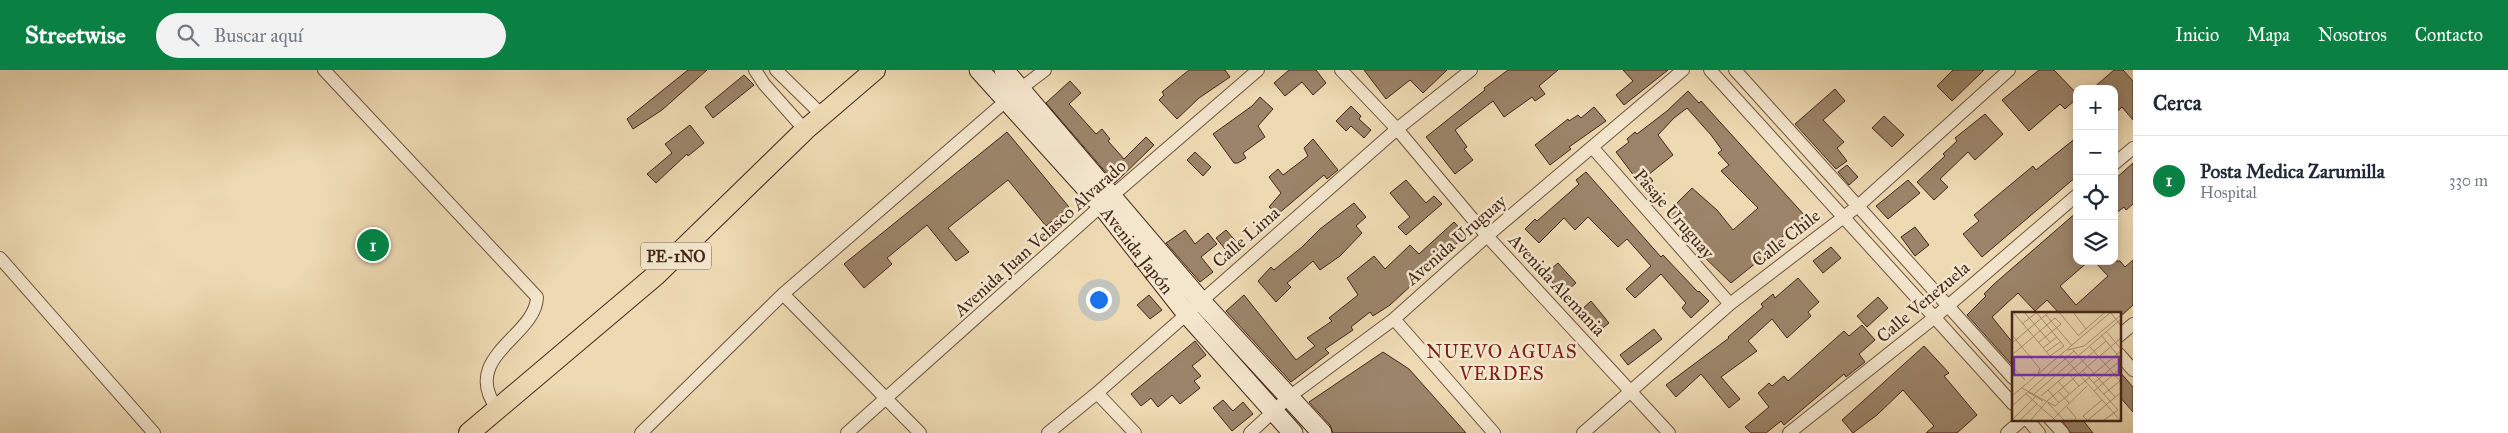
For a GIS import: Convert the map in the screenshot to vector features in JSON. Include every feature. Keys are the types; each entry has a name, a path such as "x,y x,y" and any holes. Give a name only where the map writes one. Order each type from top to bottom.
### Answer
{"main road":[{"name":"PE-1NO","path":"470,433 656,275 822,114 875,70"}],"street":[{"path":"324,70 537,297 533,310 506,342 486,375 487,392 498,410"},
{"path":"755,70 764,84 805,130"},
{"path":"776,70 822,114"},
{"path":"979,70 1013,94 1107,201 1322,433"},
{"path":"1004,70 1013,94"},
{"path":"641,433 784,294 1013,94 1045,70"},
{"name":"Avenida Juan Velasco Alvarado","path":"847,433 1107,201 1258,70"},
{"name":"Avenida Alemania","path":"1341,70 1397,129 1487,236 1632,391 1668,433"},
{"name":"Calle Lima","path":"1048,433 1098,393 1186,312 1397,129 1470,70"},
{"name":"Avenida Uruguay","path":"1250,433 1289,397 1394,319 1487,236 1683,70"},
{"path":"1710,70 2012,403"},
{"path":"1735,70 2012,377"},
{"name":"Calle Chile","path":"1583,433 1730,304 1858,206 2000,73"},
{"name":"Pasaje Uruguay","path":"1592,147 1730,304"},
{"path":"2118,161 2133,148"},
{"name":"Calle Venezuela","path":"1789,433 1934,318 2073,199"},
{"name":"Avenida Japón","path":"1107,201 1186,312 1293,433"},
{"path":"0,258 154,433"},
{"path":"784,294 888,398 920,433"},
{"path":"1394,319 1494,433"},
{"path":"2120,335 2133,324"},
{"path":"2120,355 2133,370"},
{"path":"1098,393 1135,433"},
{"path":"2006,433 2024,420"},
{"path":"2026,420 2039,433"},
{"path":"2051,420 2063,433"}],"building":[{"path":"688,70 707,70 662,110 633,129 627,119"},
{"path":"1189,70 1225,70 1230,77 1199,98 1177,119 1159,100 1164,95 1162,92"},
{"path":"1289,70 1316,70 1326,83 1313,95 1302,82 1285,96 1274,83"},
{"path":"1364,70 1447,70 1423,93 1410,80 1386,99"},
{"path":"1508,70 1558,70 1539,86 1545,94 1535,101 1532,97 1504,117 1493,101 1455,130 1467,147 1464,149 1473,160 1455,174 1426,137"},
{"path":"1623,70 1668,70 1624,105 1616,95 1633,81"},
{"path":"1953,70 1984,70 1952,101 1937,86"},
{"path":"2039,70 2054,70 2073,90 2073,102 2065,109 2060,104 2029,131 2002,100"},
{"path":"2114,70 2123,70 2133,81 2133,120 2122,107 2118,110 2118,85 2097,85"},
{"path":"744,75 754,85 713,118 705,107"},
{"path":"1070,81 1081,93 1069,104 1096,134 1102,129 1110,139 1108,141 1124,159 1146,137 1154,145 1115,183 1046,103"},
{"path":"1835,89 1845,101 1823,120 1844,142 1837,148 1847,161 1836,169 1795,124"},
{"path":"1688,91 1699,103 1701,101 1806,217 1781,238 1783,240 1772,250 1731,283 1694,247 1685,235 1688,233 1667,213 1692,188 1717,210 1733,230 1758,208 1721,171 1729,165 1718,153 1722,150 1711,135 1687,108 1674,118 1658,135 1673,155 1648,175 1653,181 1644,189 1616,152 1629,142 1627,139 1635,132 1637,134 1667,111"},
{"path":"1260,97 1273,109 1258,126 1265,137 1243,153 1246,158 1238,163 1234,163 1213,134 1252,106"},
{"path":"1351,106 1361,116 1359,119 1371,130 1364,138 1351,126 1346,131 1336,121"},
{"path":"1594,107 1606,121 1569,147 1571,149 1550,165 1535,145 1568,119 1569,121 1578,115 1581,118"},
{"path":"1985,114 2003,134 1975,160 1968,152 1940,179 1948,187 1934,200 1917,182 1945,156 1943,154 1957,141 1955,138"},
{"path":"1884,116 1904,135 1892,147 1872,128"},
{"path":"690,125 704,143 688,156 687,154 656,183 647,174 672,153 665,144"},
{"path":"1007,132 1069,207 1046,226 1008,180 948,228 969,252 956,261 927,225 887,258 892,264 864,288 844,264"},
{"path":"1313,139 1338,170 1327,179 1324,175 1278,214 1269,207 1281,193 1269,177 1278,169 1283,175 1308,156 1304,148"},
{"path":"2073,140 2073,179 1982,257 1963,234 1979,221 1974,215 2033,166 2036,170"},
{"path":"1195,152 1211,167 1203,176 1187,160"},
{"path":"2133,163 2133,204 2126,210 2124,207 2118,212 2118,176"},
{"path":"1847,165 1858,177 1849,185 1838,172"},
{"path":"1586,172 1661,257 1663,255 1709,301 1691,318 1682,308 1686,303 1661,274 1635,298 1626,289 1651,266 1627,239 1618,247 1588,217 1575,230 1564,218 1539,243 1525,229 1535,219 1537,221 1579,184 1576,180"},
{"path":"1406,180 1426,203 1434,196 1442,204 1406,235 1398,227 1410,217 1390,193"},
{"path":"1908,180 1920,193 1888,219 1876,206"},
{"path":"1354,203 1366,217 1356,226 1362,233 1340,256 1320,270 1313,261 1287,283 1291,287 1276,302 1258,281 1271,267 1274,270 1320,229"},
{"path":"2073,215 2073,265 2084,265 2060,286 2076,305 2108,276 2098,265 2118,265 2118,261 2120,261 2125,267 2133,260 2133,305 2120,317 2120,312 2058,312 2047,300 2035,311 2018,293 1992,317 2012,342 2012,365 1967,315 1986,296 1984,294"},
{"path":"1454,222 1466,235 1390,305 1373,316 1370,312 1351,327 1353,330 1325,349 1329,353 1291,382 1226,311 1244,295 1296,360 1315,346 1307,338 1332,321 1329,318 1358,295 1347,278 1374,256 1385,269 1410,245 1419,254"},
{"path":"1915,227 1929,245 1915,256 1901,237"},
{"path":"1185,230 1195,244 1208,233 1217,244 1201,257 1213,272 1200,282 1166,243"},
{"path":"1226,230 1240,246 1230,255 1216,238"},
{"path":"1831,247 1841,258 1823,273 1813,261"},
{"path":"1558,263 1576,283 1563,294 1545,274"},
{"path":"1798,278 1819,302 1808,312 1811,316 1787,338 1772,319 1748,341 1757,351 1721,377 1740,399 1729,408 1701,374 1676,397 1666,385 1729,338 1763,307 1761,304 1773,294 1775,298"},
{"path":"1149,295 1162,310 1150,319 1137,305"},
{"path":"1878,297 1888,308 1867,327 1857,316"},
{"path":"1591,301 1609,323 1599,331 1581,310"},
{"path":"1862,325 1875,340 1859,354 1865,362 1846,377 1844,374 1784,425 1781,421 1766,433 1751,433 1745,427 1769,407 1758,393 1769,383 1772,386 1784,376 1788,381 1844,331 1849,336"},
{"path":"1654,329 1662,339 1628,365 1620,355"},
{"path":"1195,341 1206,355 1192,366 1201,376 1194,381 1200,388 1180,404 1172,395 1158,407 1151,398 1141,406 1131,394"},
{"path":"1924,346 1949,373 1944,376 1977,415 1957,433 1926,433 1934,426 1903,390 1877,415 1853,433 1842,420"},
{"path":"1383,352 1409,369 1466,433 1333,433 1330,425 1309,402"},
{"path":"2120,372 2133,387 2133,412 2120,397"},
{"path":"1223,400 1233,411 1243,402 1253,414 1232,431 1213,408"},
{"path":"2062,420 2083,420 2093,433 2071,433"}],"place":[{"name":"Posta Medica Zarumilla","path":"373,245"}],"district":[{"name":"NUEVO AGUAS VERDES","path":"1502,362"}]}
